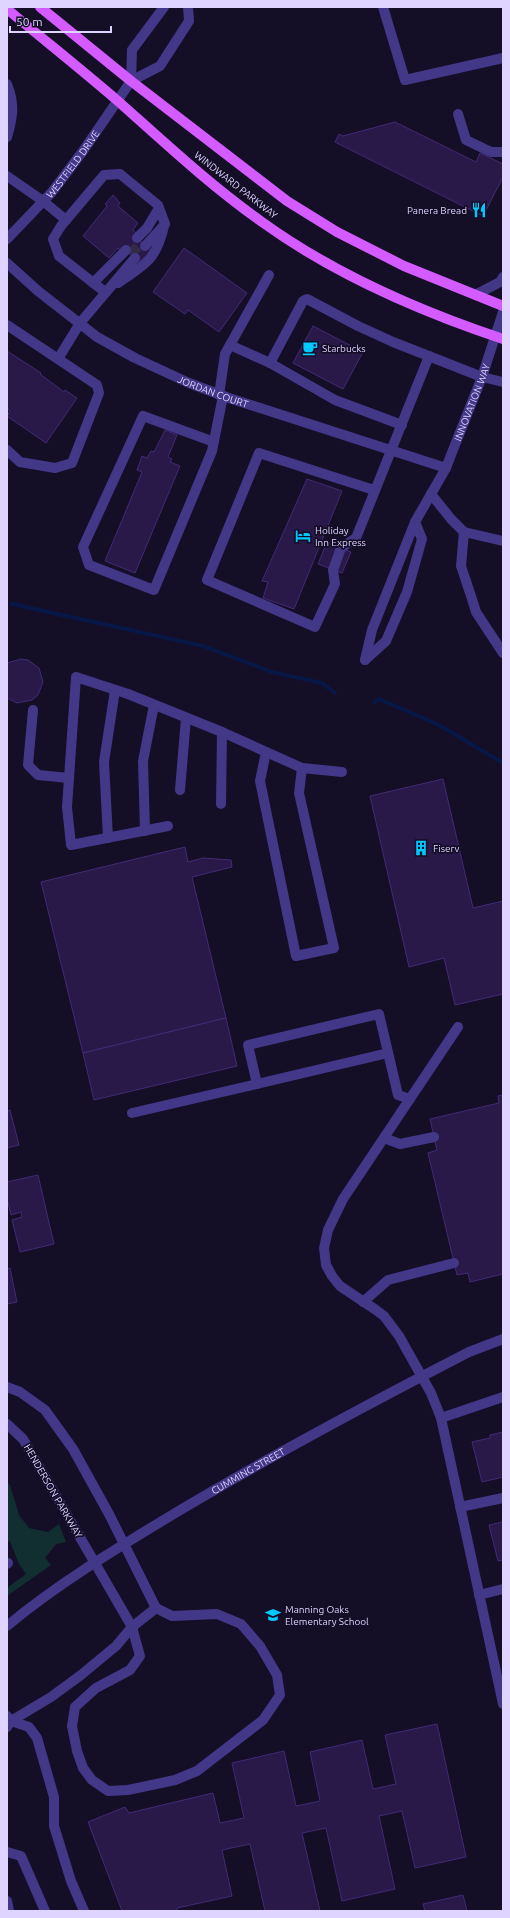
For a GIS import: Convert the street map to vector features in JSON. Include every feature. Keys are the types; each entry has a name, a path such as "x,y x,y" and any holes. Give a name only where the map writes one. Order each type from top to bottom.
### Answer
{"main road":[{"name":"WINDWARD PARKWAY","path":"40,7 130,81 288,201 337,232 404,266 503,306"},
{"name":"WINDWARD PARKWAY","path":"7,9 117,100 205,177 262,222 306,250 394,297 442,317 499,337"}],"street":[{"path":"130,81 132,50 164,7"},
{"path":"130,81 160,66 189,21 188,7"},
{"path":"383,7 405,80 503,58"},
{"name":"WESTFIELD DRIVE","path":"7,239 43,201 83,151 130,81"},
{"path":"7,84 12,95 13,118 7,137"},
{"path":"458,114 466,140 491,152 503,152"},
{"path":"120,174 158,205 162,217 159,246 147,263 99,287 59,256 53,239 66,220 104,175 120,174"},
{"path":"7,176 43,201 66,220"},
{"path":"162,217 141,242 147,228 162,217"},
{"path":"58,359 80,323 99,287 130,254 99,287"},
{"name":"JORDAN COURT","path":"7,263 38,292 97,337 135,358 189,383 221,395 446,468"},
{"path":"214,442 143,416 83,547 89,565 154,590 212,451 214,442 221,395 225,354 269,275"},
{"path":"475,295 500,282 503,277"},
{"path":"270,363 303,301 307,299 358,326 482,377 503,382"},
{"name":"INNOVATION WAY","path":"415,522 422,539 406,592 386,641 365,660 372,630 415,522 446,468 499,337 503,312"},
{"path":"7,325 97,385 99,393 72,463 55,468 20,462 7,450"},
{"path":"230,345 270,363 335,400 402,425"},
{"path":"374,490 259,453 207,580 315,627 335,584 333,570 341,548 356,538 429,356"},
{"path":"431,494 451,519 464,532 503,540"},
{"path":"464,532 461,566 472,601 476,612 503,653"},
{"path":"168,826 71,845 67,807 76,677 115,690 222,732 302,768 342,772"},
{"path":"108,838 104,762 115,690"},
{"path":"145,831 143,761 154,705"},
{"path":"33,710 28,765 38,775 69,778"},
{"path":"180,790 186,718"},
{"path":"221,804 222,732"},
{"path":"266,752 260,781 296,956 334,948 299,793 302,768"},
{"path":"257,1084 248,1046 379,1014 398,1095 410,1099"},
{"path":"458,1027 340,1204 328,1230 324,1248 326,1265 340,1286 376,1310 391,1325 399,1336 431,1393 441,1418 502,1698"},
{"path":"132,1113 388,1053"},
{"path":"384,1138 400,1144 434,1137"},
{"path":"363,1302 388,1280 454,1263"},
{"name":"CUMMING STREET","path":"7,1626 32,1605 94,1562 262,1461 469,1352 503,1339"},
{"path":"7,1387 20,1392 45,1410 73,1449 124,1544 156,1608 132,1627 116,1646 81,1675 8,1721"},
{"path":"441,1418 503,1397"},
{"name":"HENDERSON PARKWAY","path":"7,1424 23,1439 132,1627 140,1656 130,1670 96,1688 75,1707 72,1726 77,1751 83,1768 92,1780 108,1791 128,1790 175,1780 197,1771 263,1720 280,1695 277,1675 260,1646 241,1624 217,1614 172,1616 156,1608"},
{"path":"460,1508 503,1498"},
{"path":"479,1595 503,1589"},
{"path":"8,1721 29,1727 37,1738 54,1797 54,1826 71,1881 84,1911"},
{"path":"7,1852 21,1856 45,1911"},
{"path":"7,1901 9,1911"}],"green space":[{"path":"7,1482 10,1485 19,1515 29,1528 48,1532 59,1524 66,1542 56,1544 45,1558 51,1565 7,1596 7,1588 26,1574 18,1562 10,1541 7,1542"}],"building":[{"path":"395,122 476,162 480,153 503,164 503,177 483,216 335,142 339,134 343,136"},
{"path":"113,195 120,203 118,206 138,223 133,230 136,233 134,236 153,252 142,265 124,249 121,251 118,248 109,258 83,236 107,206 105,204"},
{"path":"184,248 247,293 219,332 188,310 185,314 153,292"},
{"path":"313,326 363,352 343,389 293,363"},
{"path":"7,351 41,373 40,374 64,392 65,390 77,398 46,443 7,416 10,411 7,408"},
{"path":"165,430 177,435 168,457 172,459 170,462 180,466 135,573 105,561 142,472 137,470 142,456 147,458 151,451 154,452"},
{"name":"Holiday Inn Express","path":"307,479 342,491 294,609 263,598 268,582 262,581"},
{"path":"327,542 351,552 342,573 318,564"},
{"path":"21,659 28,660 39,668 43,682 38,695 32,700 17,703 7,698 7,663"},
{"name":"Fiserv","path":"443,779 473,908 503,901 503,994 455,1005 444,958 409,967 370,796"},
{"path":"185,847 188,862 203,858 231,860 232,867 192,877 226,1018 83,1053 41,882"},
{"path":"226,1018 237,1066 94,1100 83,1053"},
{"path":"503,1095 503,1274 470,1282 468,1273 457,1275 428,1153 437,1150 430,1119 499,1103 498,1096"},
{"path":"10,1110 19,1145 7,1148 7,1111"},
{"path":"38,1175 54,1244 20,1252 12,1220 22,1217 21,1212 11,1215 7,1198 7,1182"},
{"path":"10,1268 17,1302 7,1304 7,1269"},
{"path":"503,1432 503,1477 482,1482 472,1442 490,1438 490,1435"},
{"path":"503,1522 503,1560 498,1561 489,1525"},
{"path":"437,1724 466,1857 415,1868 402,1811 379,1816 395,1889 342,1901 326,1828 302,1833 320,1911 265,1911 250,1844 222,1850 232,1896 177,1908 177,1911 122,1911 88,1822 125,1807 129,1813 213,1793 220,1823 244,1818 232,1763 284,1751 296,1806 320,1801 310,1752 362,1740 373,1789 396,1784 385,1735"},
{"path":"463,1895 467,1911 425,1911 423,1904"}],"waterway":[{"path":"12,604 203,646 272,672 322,683 335,693"},
{"path":"374,702 379,699 439,725 503,763"}],"tunnel":[{"path":"131,254 142,242"}],"place":[{"name":"Panera Bread","path":"479,210"},
{"name":"Starbucks","path":"310,348"},
{"name":"Holiday Inn Express","path":"303,536"},
{"name":"Fiserv","path":"421,848"},
{"name":"Manning Oaks Elementary School","path":"273,1615"}]}
